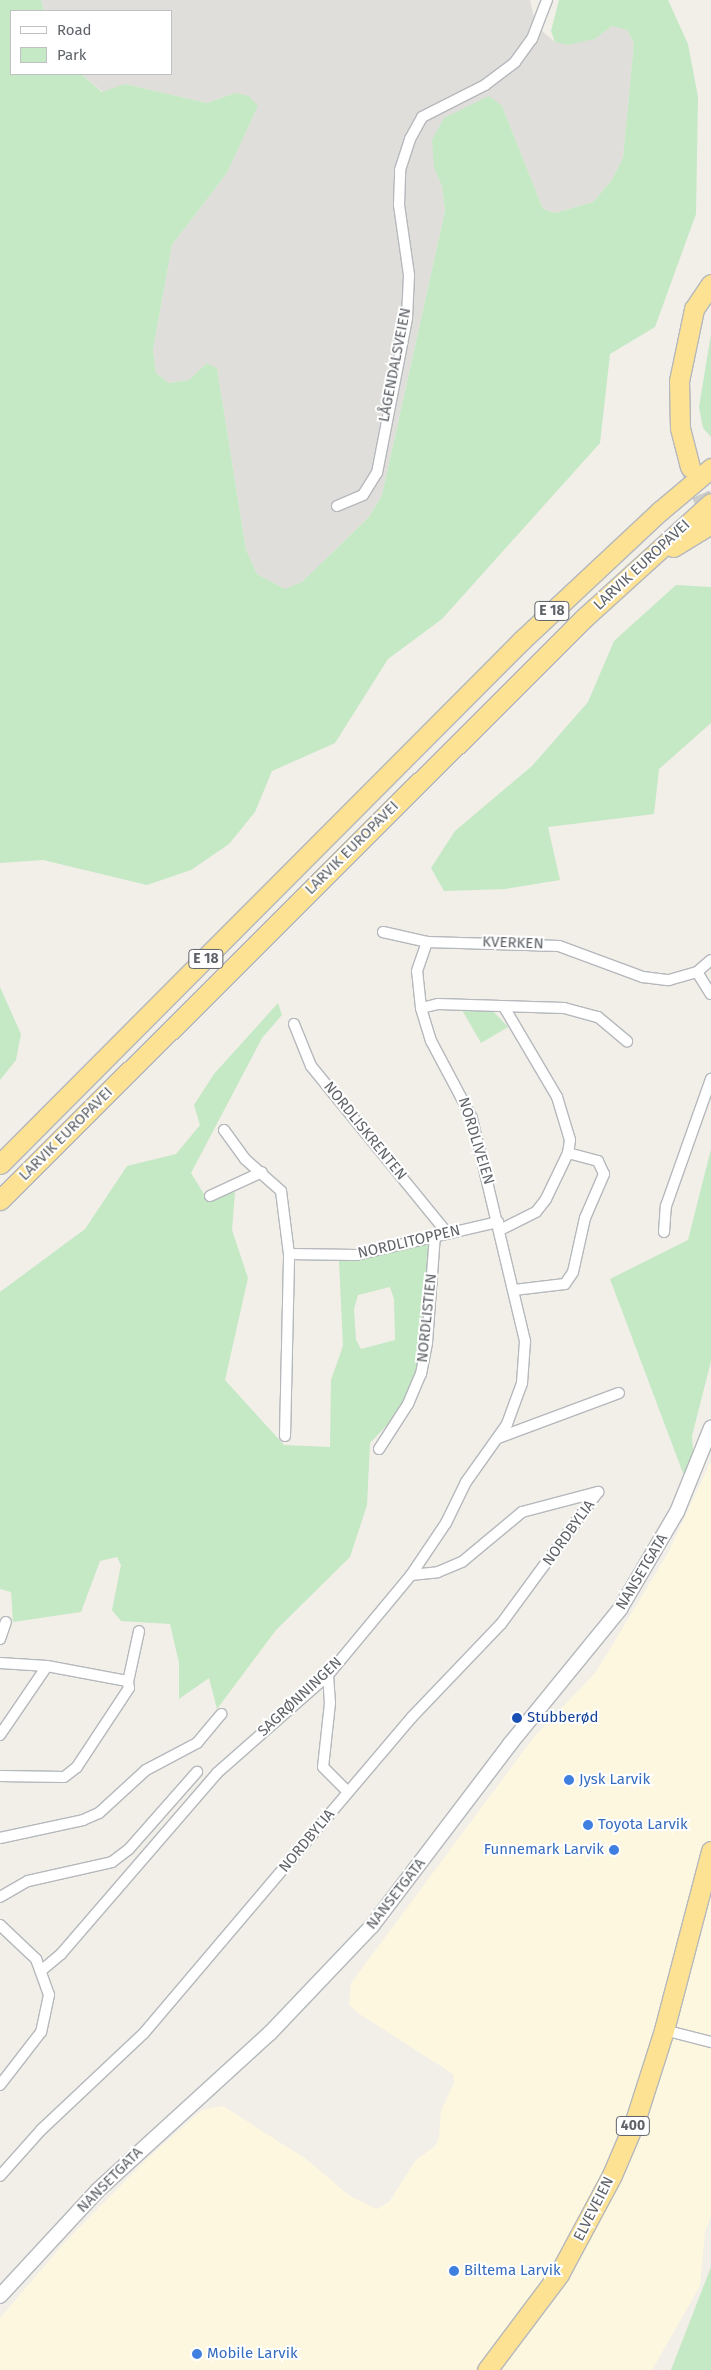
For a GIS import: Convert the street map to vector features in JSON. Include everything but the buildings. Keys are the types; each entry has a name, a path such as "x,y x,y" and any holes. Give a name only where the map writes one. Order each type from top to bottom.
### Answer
{"highway":[{"path":"690,467 682,442 678,396 694,310 711,284"},
{"path":"689,334 711,300"},
{"name":"LARVIK EUROPAVEI","path":"0,1164 522,640 647,523 711,468"},
{"name":"LARVIK EUROPAVEI","path":"0,1200 635,569 711,503"},
{"name":"E 18","path":"635,569 711,524"},
{"name":"ELVEVEIEN","path":"487,2370 559,2274 595,2208 635,2121 664,2030 711,1851"}],"main road":[{"name":"NANSETGATA","path":"0,2296 98,2190 270,2033 372,1926 510,1744 620,1609 677,1512 711,1428"}],"street":[{"name":"LÅGENDALSVEIEN","path":"337,506 363,495 377,473 407,318 409,275 399,205 400,170 410,139 422,117 485,85 515,62 532,39 547,0"},
{"name":"KVERKEN","path":"383,932 427,942 560,946 643,977 669,980 697,972 711,960"},
{"name":"NORDLIVEIEN","path":"411,1575 446,1523 466,1482 498,1438 522,1383 525,1341 472,1118 457,1083 431,1041 421,1008 417,971 427,942"},
{"path":"697,972 711,994"},
{"path":"421,1008 438,1004 583,1012 598,1017 627,1040"},
{"path":"504,1007 564,1111 570,1140 568,1153 598,1161 604,1174 584,1218 573,1272 565,1284 514,1290"},
{"name":"NORDLISKRENTEN","path":"294,1024 311,1066 447,1232"},
{"path":"664,1232 666,1206 711,1079"},
{"path":"224,1130 245,1159 262,1172 281,1191 289,1254 285,1436"},
{"name":"NORDLITOPPEN","path":"289,1254 356,1255 447,1232 499,1226 536,1212 553,1189 568,1153"},
{"path":"210,1196 262,1172"},
{"name":"NORDLISTIEN","path":"379,1449 408,1404 421,1374 428,1343 435,1235"},
{"path":"498,1438 619,1393"},
{"name":"NORDBYLIA","path":"0,2176 41,2130 144,2033 412,1717 501,1624 598,1492 522,1512 462,1562 438,1572 411,1575"},
{"name":"SAGRØNNINGEN","path":"42,1970 61,1954 217,1774 328,1675 411,1575"},
{"path":"0,1639 6,1622"},
{"path":"0,1776 53,1780 70,1772 125,1697 139,1631"},
{"path":"0,1663 47,1666 128,1682"},
{"path":"0,1736 47,1666"},
{"path":"328,1675 330,1704 323,1767 348,1792"},
{"path":"0,1838 83,1820 99,1813 146,1770 197,1744 221,1714"},
{"path":"0,1897 28,1881 112,1862 129,1849 197,1772"},
{"path":"0,1925 23,1943 42,1970 49,1995 42,2032 0,2085"},
{"path":"664,2030 711,2042"}],"shaded area":[{"path":"41,0 530,0 536,26 555,42 595,39 612,26 627,30 634,43 623,158 611,181 593,202 555,213 543,209 502,106 434,168 442,186 445,211 382,495 369,517 302,582 285,589 257,574 246,550 217,368 207,363 189,380 169,383 156,373 153,350 172,245 227,173 258,106 235,93 207,103 125,84 103,92 82,75 172,75 172,10 44,10"},
{"path":"711,1461 711,2216 705,2232 700,2286 652,2370 0,2370 0,2318 65,2242 150,2156 202,2110 223,2106 306,2159 350,2196 377,2209 389,2202 416,2160 435,2146 439,2138 441,2111 454,2083 453,2074 358,2013 349,2004 351,1983 534,1737 596,1672 668,1553"}],"green space":[{"path":"0,0 41,0 44,10 10,10 10,75 82,75 102,92 125,84 207,103 235,93 249,96 258,106 227,173 172,245 153,350 156,373 169,383 189,380 207,363 217,368 246,550 257,574 285,589 302,582 369,517 382,495 445,211 442,186 434,168 432,140 444,118 489,96 502,106 543,209 555,213 593,202 611,181 623,158 634,43 627,30 612,26 595,39 567,45 555,42 551,31 559,0 668,0 688,44 698,97 696,214 655,327 610,354 600,443 442,619 388,659 335,743 272,771 255,812 229,844 191,870 147,885 43,860 0,863"},
{"path":"711,334 711,437 703,428 699,407"},
{"path":"676,585 711,587 711,723 659,769 654,814 548,827 560,880 505,889 444,891 431,868 455,831 532,766 588,702 614,641"},
{"path":"0,987 21,1034 16,1060 0,1080"},
{"path":"278,1003 282,1015 262,1038 191,1173 207,1199 235,1192 232,1230 248,1278 225,1380 284,1445 330,1447 331,1380 343,1346 339,1261 431,1241 422,1365 405,1406 370,1443 367,1505 350,1557 276,1630 217,1709 209,1678 179,1699 179,1663 170,1624 121,1621 112,1610 121,1565 117,1557 100,1561 81,1612 13,1622 11,1592 0,1589 0,1292 85,1229 127,1166 176,1154 200,1125 194,1105 214,1074","holes":["390,1287 394,1299 395,1340 361,1349 356,1340 354,1309 358,1295"]},
{"path":"462,1010 492,1010 508,1027 481,1043"},
{"path":"711,1149 711,1361 692,1436 694,1460 686,1481 610,1279 688,1240"},
{"path":"711,2267 711,2370 671,2370"}],"tunnel":[{"path":"690,468 711,517"}],"place":[{"name":"Stubberød","path":"517,1718"},
{"name":"Jysk Larvik","path":"569,1780"},
{"name":"Toyota Larvik","path":"588,1825"},
{"name":"Funnemark Larvik","path":"614,1850"},
{"name":"Biltema Larvik","path":"454,2271"},
{"name":"Mobile Larvik","path":"197,2354"}]}
